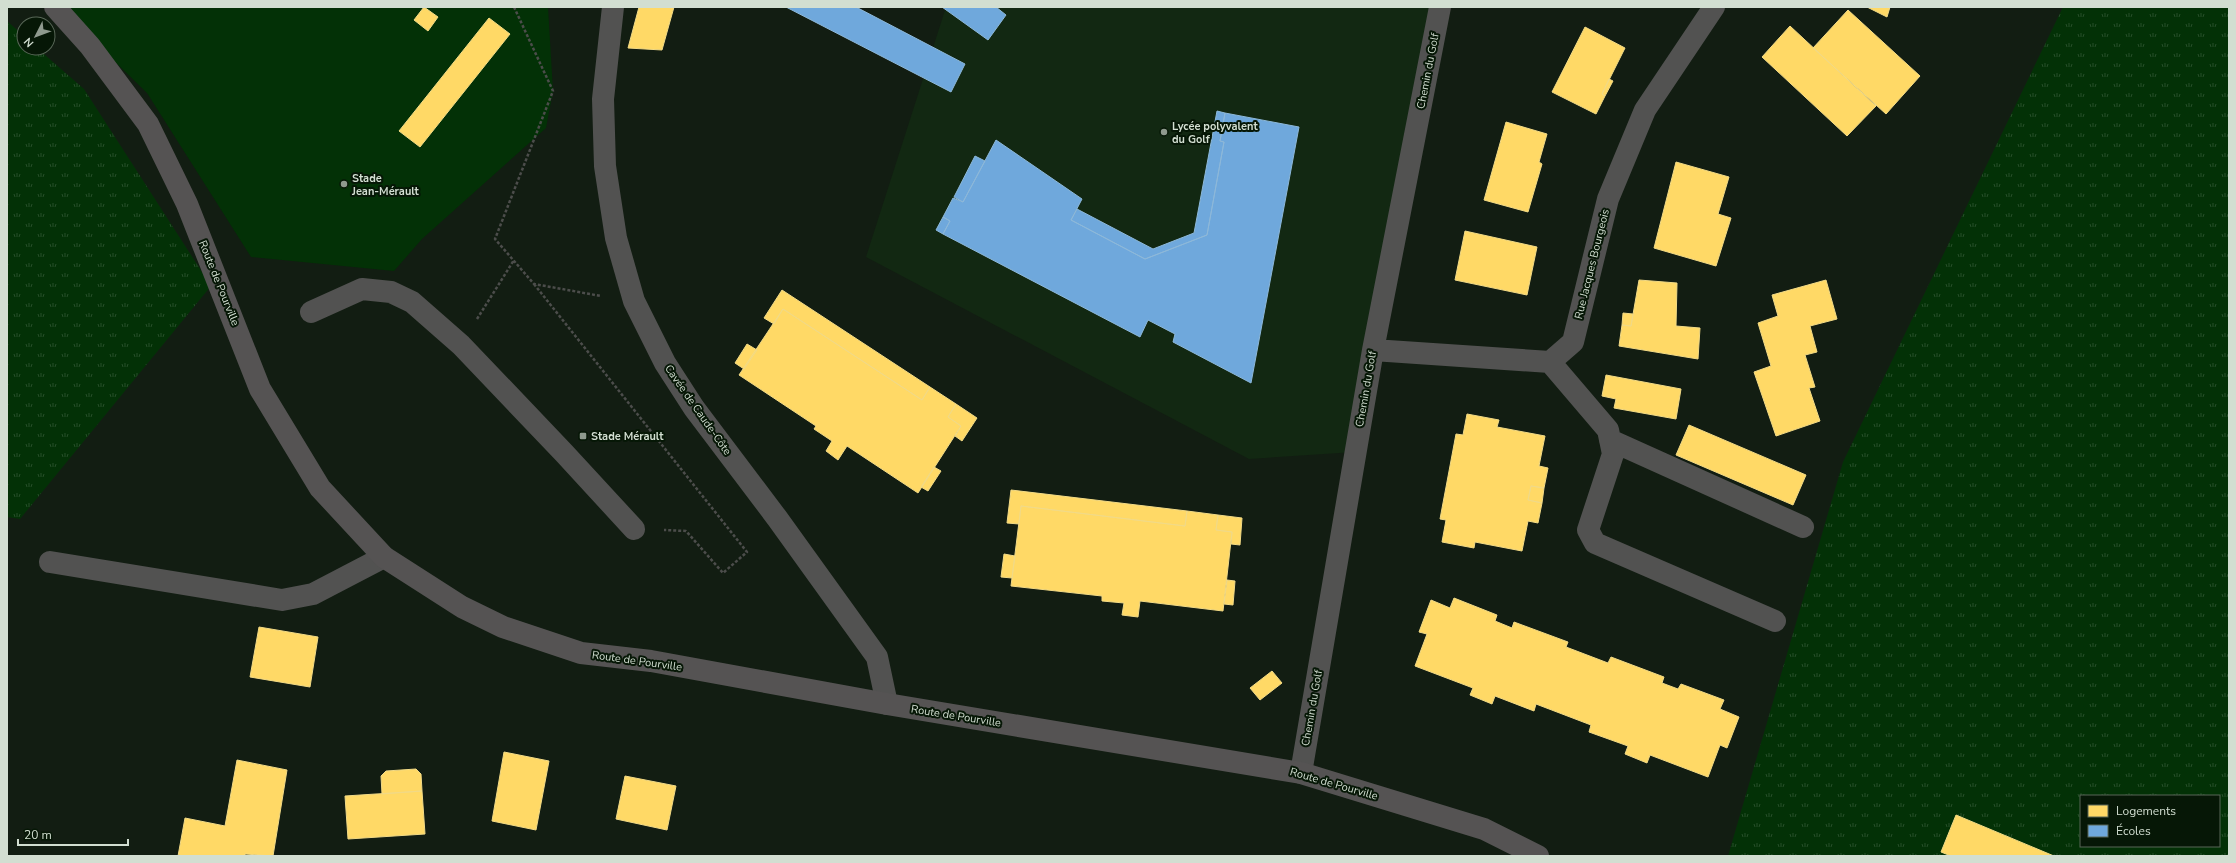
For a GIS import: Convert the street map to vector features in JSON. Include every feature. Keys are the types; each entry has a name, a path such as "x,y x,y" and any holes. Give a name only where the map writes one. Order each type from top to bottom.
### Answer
{"main road":[{"name":"Route de Pourville","path":"55,7 94,52 148,124 187,204 260,388 320,488 384,557 462,607 503,627 581,653 651,661 887,704 1301,773 1484,829 1538,856"}],"street":[{"name":"Cavée de Caude-Côte","path":"613,7 603,99 605,166 616,238 634,301 665,363 694,408 777,518 877,657 887,704"},
{"name":"Chemin du Golf","path":"1301,773 1373,350 1440,7"},
{"name":"Rue Jacques Bourgeois","path":"1550,362 1572,342 1608,199 1645,110 1714,7"},
{"path":"311,312 362,289 391,292 412,302 460,345 564,453 634,529"},
{"path":"1373,350 1550,362 1608,430 1613,454 1588,530 1595,543 1776,621"},
{"path":"1610,440 1803,527"},
{"path":"50,562 282,600 313,594 384,557"}],"path":[{"path":"514,7 554,91 495,239 534,284 747,552 723,573 686,531 634,529"},
{"path":"460,345 514,260"},
{"path":"534,284 583,294 634,301"}],"shaded area":[{"name":"Lycée polyvalent du Golf","path":"946,7 1448,7 1355,452 1249,459 866,257"}],"green space":[{"name":"Stade Jean-Mérault","path":"59,7 548,7 553,91 546,128 422,239 394,271 251,257 147,93"},
{"path":"2063,7 2229,7 2229,856 1728,856 1843,462"},
{"path":"7,21 16,29 16,56 46,56 84,89 211,286 20,519 7,517"}],"building: Logements":[{"path":"424,7 438,17 428,31 414,20"},
{"path":"639,7 674,7 662,50 628,48"},
{"path":"1867,7 1890,7 1887,17"},
{"path":"1848,10 1920,76 1886,114 1813,48"},
{"path":"489,18 510,34 420,147 399,131"},
{"path":"1790,26 1876,106 1847,136 1762,57"},
{"path":"1585,27 1625,48 1602,94 1605,96 1596,114 1552,92"},
{"path":"1609,79 1613,81 1605,96 1602,94"},
{"path":"1506,122 1547,134 1539,162 1542,164 1528,212 1484,200"},
{"path":"1676,162 1729,177 1718,214 1731,218 1716,266 1654,248"},
{"path":"1465,231 1537,247 1527,295 1455,280"},
{"path":"1639,280 1677,283 1676,326 1700,328 1698,359 1619,346 1622,325 1631,326"},
{"path":"1826,280 1837,319 1810,326 1817,352 1805,355 1815,387 1809,388 1820,421 1776,436 1754,372 1771,366 1758,323 1778,316 1772,295"},
{"path":"782,290 930,387 922,400 783,309 774,324 764,318"},
{"path":"783,309 922,400 930,387 956,404 948,417 961,426 918,493 847,446 838,460 826,451 832,441 814,429 816,426 739,375"},
{"path":"1623,313 1633,314 1631,326 1622,325"},
{"path":"747,344 757,350 744,369 735,363"},
{"path":"1606,375 1681,389 1676,419 1614,408 1616,399 1602,396"},
{"path":"956,404 977,418 962,441 955,436 961,426 948,417"},
{"path":"1467,414 1499,420 1497,427 1545,436 1539,466 1548,468 1544,488 1531,486 1528,500 1542,503 1538,523 1528,521 1522,551 1475,542 1474,548 1442,542 1446,520 1440,519 1456,434 1463,435"},
{"path":"1689,425 1806,475 1793,505 1676,455"},
{"path":"934,467 941,471 928,491 921,487"},
{"path":"1531,486 1544,488 1542,503 1528,500"},
{"path":"1011,490 1187,511 1185,526 1021,506 1019,524 1007,523"},
{"path":"1021,506 1185,526 1187,511 1218,515 1216,530 1232,532 1223,611 1140,601 1138,617 1122,615 1124,603 1102,601 1102,596 1011,586"},
{"path":"1218,515 1242,518 1240,545 1231,544 1232,532 1216,530"},
{"path":"1004,554 1015,556 1012,578 1001,577"},
{"path":"1227,580 1235,581 1233,605 1224,604"},
{"path":"1454,598 1497,615 1495,621 1512,628 1514,622 1568,642 1566,647 1608,663 1611,657 1664,677 1662,683 1678,689 1681,684 1724,700 1720,709 1739,717 1727,748 1720,745 1708,777 1650,755 1647,763 1625,754 1628,746 1589,732 1591,725 1536,704 1534,711 1495,696 1492,704 1470,695 1473,688 1415,666 1427,634 1419,632 1431,600 1450,608"},
{"path":"259,627 318,637 310,687 250,677"},
{"path":"1272,671 1282,683 1260,700 1250,688"},
{"path":"504,752 549,761 536,830 492,821"},
{"path":"237,760 287,770 273,856 245,854 245,856 178,856 185,818 225,826"},
{"path":"416,769 421,774 422,791 382,794 381,776 386,771"},
{"path":"625,776 676,786 667,830 616,819"},
{"path":"422,791 425,834 348,839 345,796"},
{"path":"1956,815 2054,856 1951,856 1941,852"}],"building: Écoles":[{"path":"786,7 856,7 965,64 951,92"},
{"path":"942,7 996,7 1006,15 988,40"},
{"path":"1217,111 1225,113 1220,141 1224,142 1207,235 1145,259 1071,220 1077,209 1153,249 1194,233"},
{"path":"1225,113 1299,127 1251,383 1173,342 1175,334 1148,320 1140,337 943,234 950,221 943,217 953,198 963,202 996,140 1082,199 1071,220 1145,259 1207,235 1224,142 1220,141"},
{"path":"975,156 985,161 963,202 954,197"},
{"path":"943,217 950,221 943,234 936,230"}],"place":[{"name":"Lycée polyvalent du Golf","path":"1164,132"},
{"name":"Stade Jean-Mérault","path":"344,184"},
{"name":"Stade Mérault","path":"583,436"}]}
